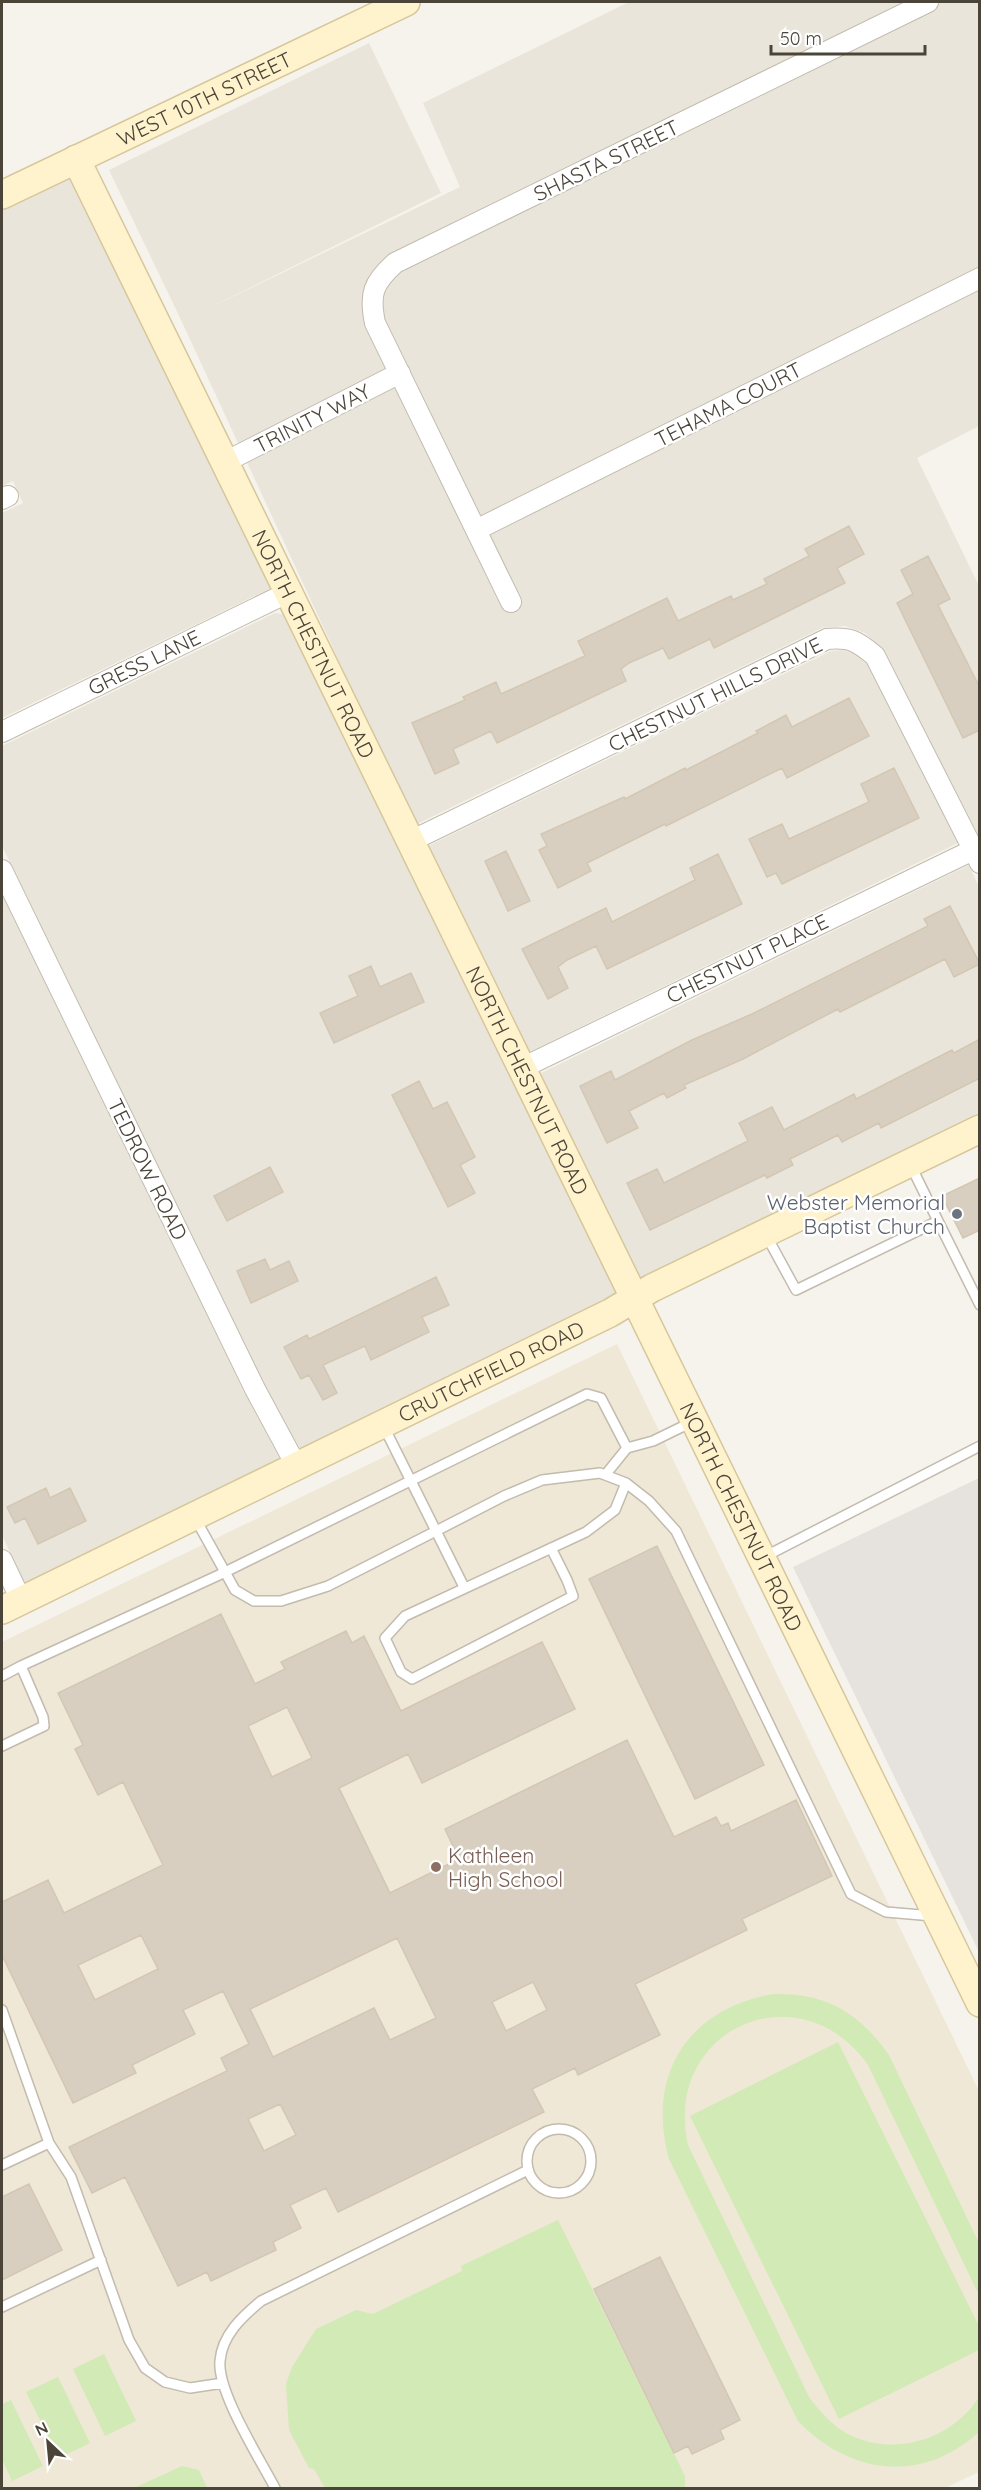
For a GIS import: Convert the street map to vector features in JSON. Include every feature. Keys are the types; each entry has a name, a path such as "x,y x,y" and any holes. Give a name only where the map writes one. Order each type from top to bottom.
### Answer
{"street":[{"name":"WEST 10TH STREET","path":"2,195 406,2"},
{"name":"SHASTA STREET","path":"511,602 375,323 371,304 380,277 395,263 928,2"},
{"name":"NORTH CHESTNUT ROAD","path":"76,159 980,2003"},
{"name":"TEHAMA COURT","path":"476,530 980,278"},
{"name":"TRINITY WAY","path":"224,463 400,374"},
{"name":"GRESS LANE","path":"2,732 287,593"},
{"name":"CHESTNUT HILLS DRIVE","path":"411,841 827,639 843,638 859,642 875,656 976,856"},
{"name":"CHESTNUT PLACE","path":"522,1068 976,856"},
{"name":"TEDROW ROAD","path":"2,870 255,1389 297,1467"},
{"name":"CRUTCHFIELD ROAD","path":"11,1605 297,1467 652,1288 980,1129"},
{"path":"2,1560 11,1605"}],"lane":[{"path":"910,1163 980,1305"},
{"path":"765,1233 796,1290 938,1221"},
{"path":"2,1676 225,1572 587,1394 601,1398 627,1448"},
{"path":"606,1474 627,1448 653,1441 694,1421"},
{"path":"382,1424 464,1587"},
{"path":"762,1558 980,1446"},
{"path":"194,1516 235,1590 254,1601 281,1601 328,1586 504,1496 542,1480 606,1474 626,1483 649,1501 676,1531 851,1894 886,1912 937,1916"},
{"path":"551,1548 573,1596 412,1679 401,1672 385,1638 405,1616 464,1587 586,1532 615,1510 626,1483"},
{"path":"2,1746 44,1726 44,1717 21,1666"},
{"path":"2,2010 49,2143 71,2176 129,2340 145,2368 165,2382 190,2388 223,2383"},
{"path":"559,2128 579,2135 590,2152 589,2173 583,2182 565,2192 544,2190 535,2183 528,2170 527,2153 532,2143 548,2130 559,2128"},
{"path":"2,2165 49,2143"},
{"path":"275,2488 223,2383 220,2361 227,2336 241,2317 261,2301 528,2170"},
{"path":"2,2307 101,2260"}],"shaded area":[{"path":"629,2 979,2 979,426 917,458 979,586 979,840 885,651 865,633 845,626 822,628 415,825 182,322 109,170 369,43 441,193 201,312 460,187 423,103"},
{"path":"71,174 273,589 2,718 2,513 23,503 13,481 2,486 2,208"},
{"path":"275,613 286,615 620,1293 301,1451 264,1384 2,846 2,746"},
{"path":"843,650 854,653 867,664 958,843 527,1053 426,847 831,651"},
{"path":"969,865 979,887 979,1115 638,1282 537,1075"},
{"path":"2,895 245,1393 281,1461 25,1585 2,1535"},
{"name":"Kathleen High School","path":"617,1344 979,2091 979,2472 945,2488 2,2488 2,1642"},
{"path":"979,1478 979,1952 793,1567"}],"green space":[{"path":"773,1994 810,1997 840,2008 865,2027 889,2055 979,2243 979,2295 868,2065 839,2036 807,2020 774,2017 742,2025 715,2043 695,2070 685,2104 688,2145 809,2397 835,2425 847,2434 871,2442 889,2445 906,2444 940,2433 968,2411 979,2397 979,2432 957,2449 934,2460 910,2466 887,2466 863,2462 840,2453 818,2439 798,2421 669,2159 663,2129 663,2100 669,2074 680,2051 696,2031 717,2014 743,2002"},
{"path":"838,2042 980,2328 979,2350 839,2419 690,2116"},
{"path":"558,2220 685,2476 685,2488 325,2488 314,2469 309,2468 289,2430 286,2384 292,2367 316,2329 356,2310 373,2314 462,2271 461,2266"},
{"path":"104,2354 136,2421 105,2436 73,2369"},
{"path":"58,2377 90,2443 59,2458 26,2392"},
{"path":"11,2400 43,2466 12,2481 2,2459 2,2404"},
{"path":"182,2466 199,2470 207,2488 134,2488"}],"building":[{"path":"849,526 864,554 837,568 845,583 714,648 710,639 669,659 663,648 629,663 621,669 626,681 497,743 491,731 453,749 459,763 435,774 412,723 465,700 463,697 496,682 501,694 585,656 578,641 667,598 678,621 731,596 733,600 767,584 764,579 809,556 805,549"},
{"path":"928,556 950,599 938,605 980,688 980,730 963,738 897,603 913,594 901,570"},
{"path":"849,698 869,736 787,778 782,768 666,826 665,824 587,863 591,871 558,888 539,850 547,846 541,834 624,797 625,799 685,768 686,770 758,733 756,731 786,715 792,727"},
{"path":"894,768 919,818 782,884 776,873 767,877 749,839 782,824 789,839 869,802 861,784"},
{"path":"506,851 530,901 508,911 485,861"},
{"path":"718,854 742,904 607,969 596,946 567,960 558,967 568,988 548,999 522,949 606,908 612,922 695,880 690,868"},
{"path":"950,906 980,964 954,977 945,959 840,1012 838,1009 743,1059 684,1085 686,1088 667,1098 664,1093 629,1111 638,1128 607,1143 580,1086 611,1071 615,1080 692,1040 752,1014 928,926 924,919"},
{"path":"371,966 380,987 411,973 424,1002 334,1043 320,1013 358,996 349,976"},
{"path":"980,1039 980,1078 881,1128 879,1123 842,1142 838,1135 790,1159 793,1165 767,1178 765,1175 650,1230 627,1183 657,1169 664,1183 748,1141 739,1123 772,1107 784,1130 854,1094 856,1099 952,1050 954,1053"},
{"path":"419,1081 433,1109 447,1102 475,1157 460,1165 475,1193 448,1207 392,1095"},
{"path":"270,1167 283,1192 227,1221 214,1196"},
{"path":"980,1178 980,1230 963,1238 942,1196"},
{"path":"265,1259 270,1270 289,1261 298,1281 251,1303 237,1271"},
{"path":"436,1277 449,1305 422,1317 429,1332 371,1360 365,1346 323,1365 337,1393 323,1400 309,1375 301,1379 284,1347 307,1335 309,1339"},
{"path":"46,1488 50,1498 70,1488 86,1521 38,1544 25,1518 15,1523 7,1507"},
{"path":"657,1546 764,1765 695,1799 589,1579"},
{"path":"221,1614 255,1684 285,1669 281,1662 346,1631 352,1643 364,1636 401,1711 542,1642 575,1709 422,1783 408,1754 339,1788 390,1893 459,1859 445,1829 627,1740 674,1837 716,1817 721,1826 728,1823 731,1831 796,1800 832,1876 742,1919 747,1930 635,1984 660,2035 578,2075 575,2068 532,2089 544,2112 338,2212 326,2188 290,2205 301,2228 273,2242 276,2250 211,2281 207,2272 178,2286 125,2177 92,2193 69,2147 227,2071 221,2058 249,2044 223,1991 183,2010 195,2034 132,2065 136,2073 73,2103 2,1955 2,1902 48,1880 64,1913 163,1865 123,1782 98,1795 75,1749 83,1745 58,1693","holes":["287,1707 312,1758 272,1777 248,1726","141,1935 158,1969 95,2000 78,1965","397,1938 436,2018 390,2040 374,2008 273,2057 250,2009","533,1982 547,2010 506,2031 492,2002","280,2104 296,2135 264,2151 248,2119"]},
{"path":"29,2184 62,2250 2,2280 2,2197"},
{"path":"660,2257 740,2420 720,2430 724,2439 692,2454 688,2446 674,2453 594,2289"}],"place":[{"name":"Webster Memorial Baptist Church","path":"957,1214"},
{"name":"Kathleen High School","path":"436,1867"}]}
